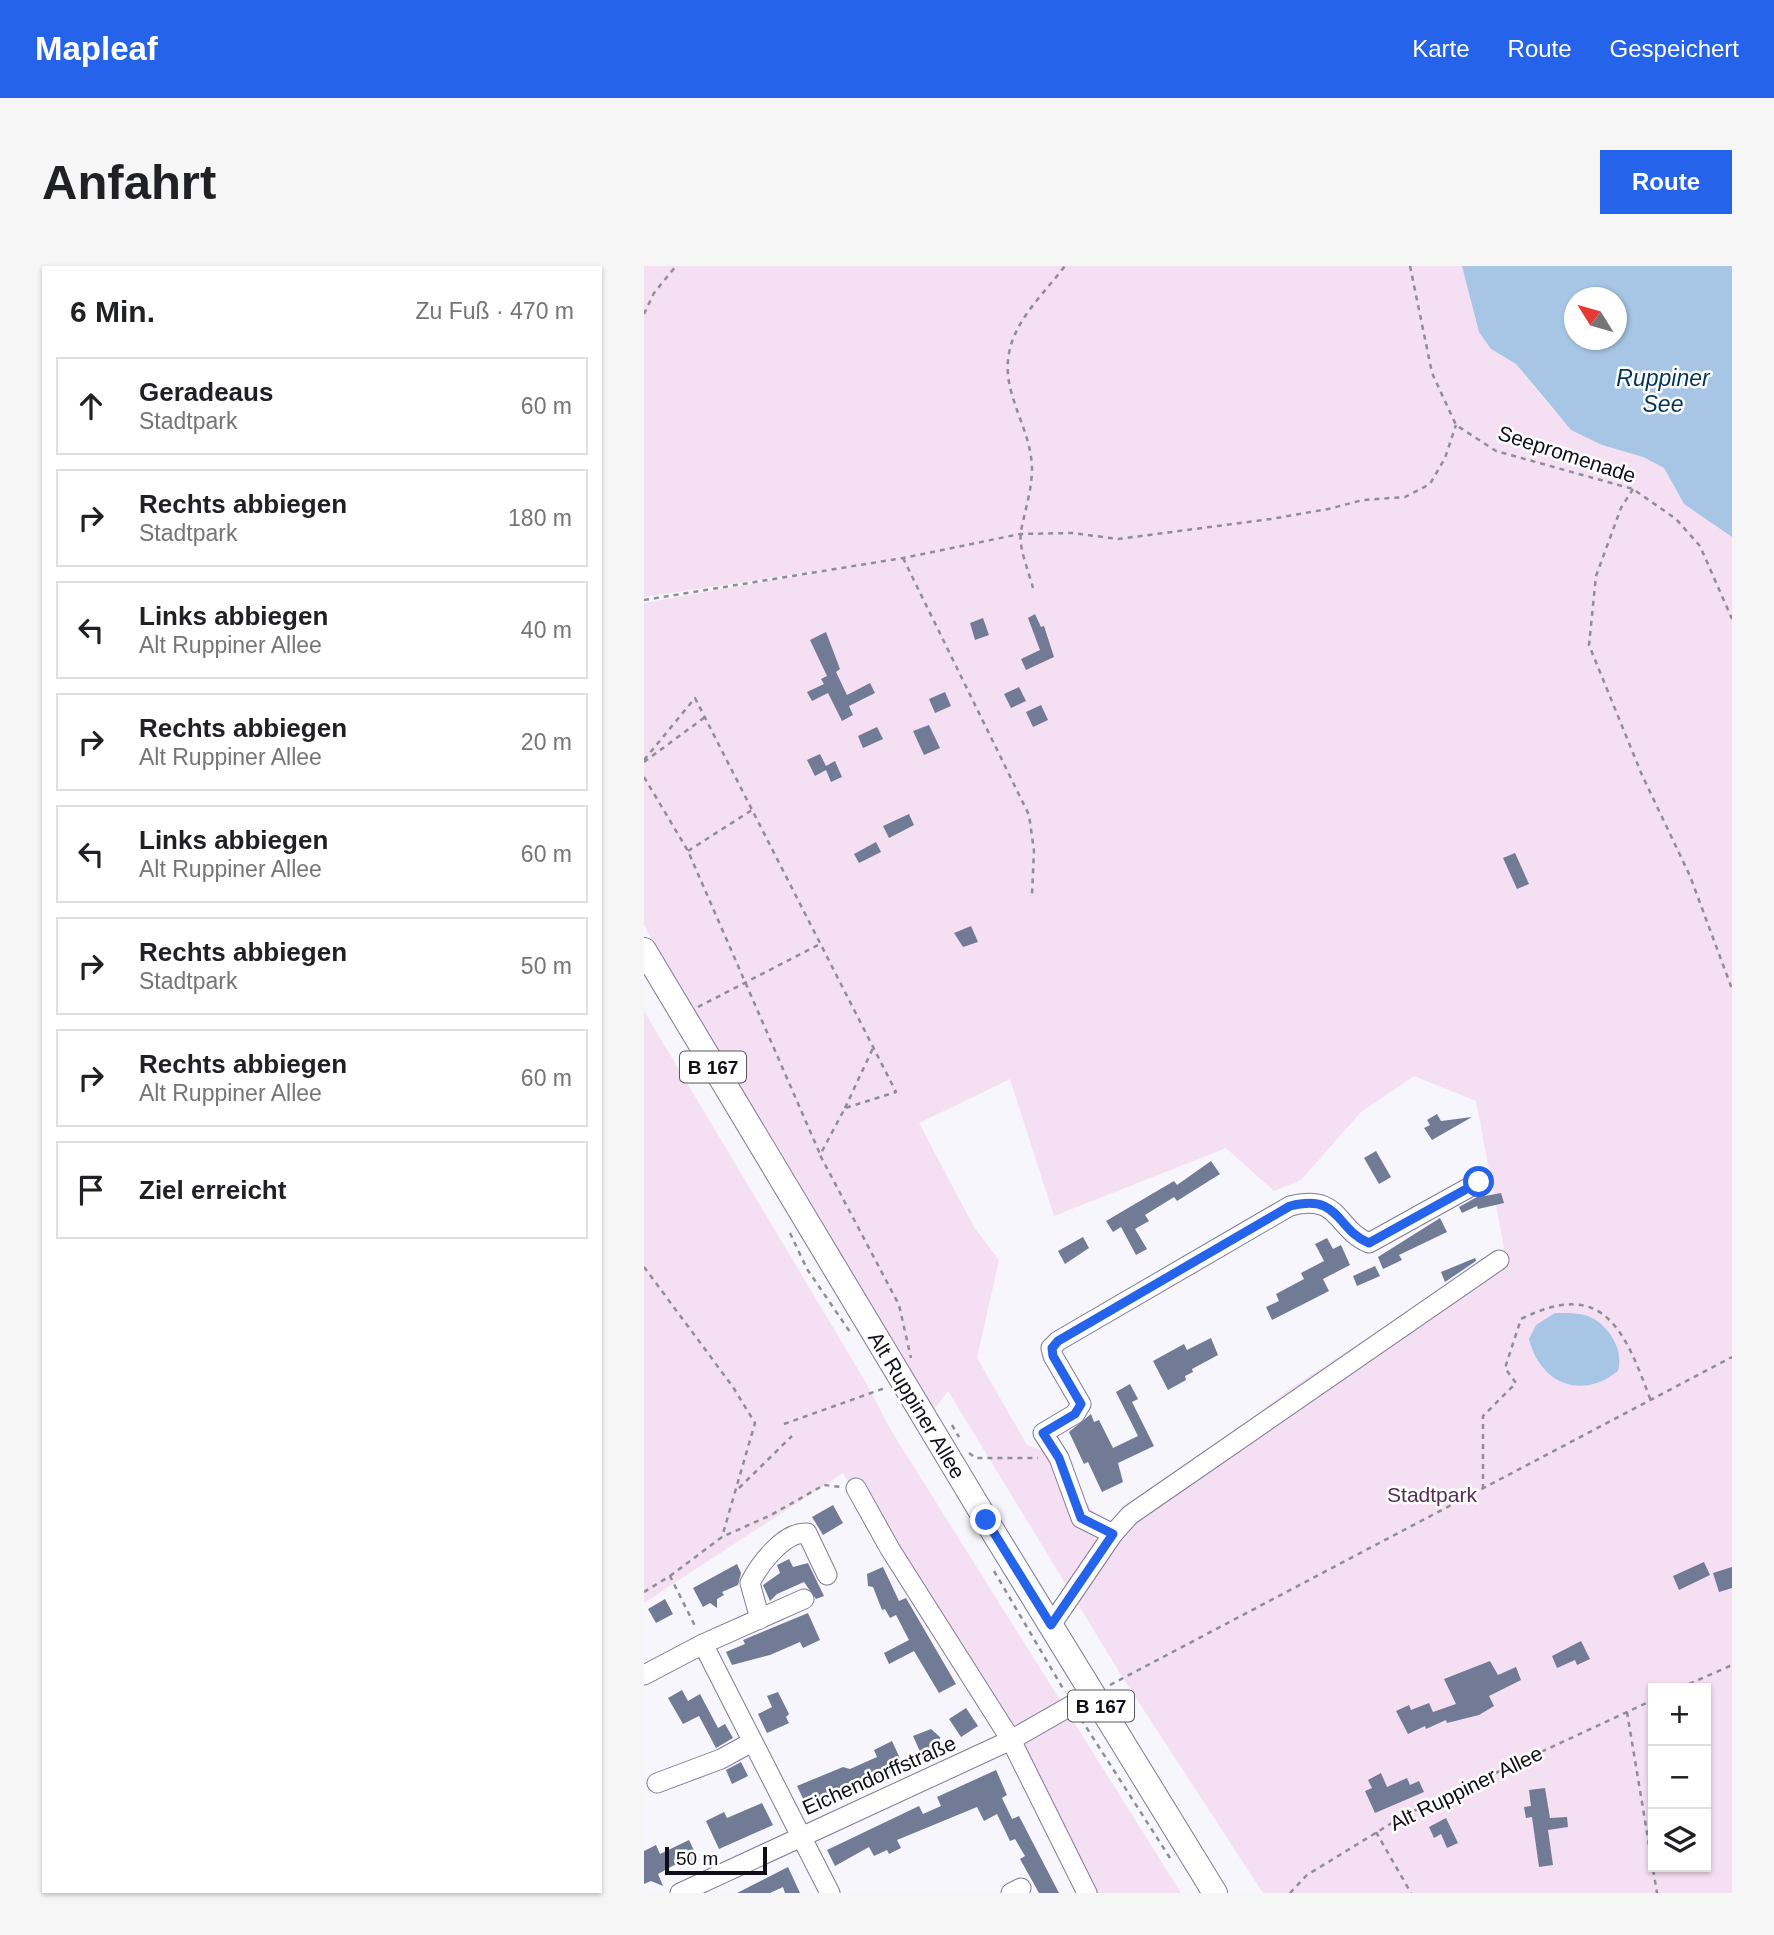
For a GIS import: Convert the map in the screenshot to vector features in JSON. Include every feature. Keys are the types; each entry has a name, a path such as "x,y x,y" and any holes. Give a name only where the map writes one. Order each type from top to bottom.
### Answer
{"main road":[{"name":"Alt Ruppiner Allee","path":"644,950 1215,1893"}],"street":[{"path":"1113,1534 1081,1518 1059,1458 1043,1433 1075,1414 1081,1404 1052,1348 1081,1328 1290,1206 1306,1202 1333,1210 1369,1243 1479,1182"},
{"path":"1051,1625 1113,1534 1130,1515 1499,1259"},
{"path":"856,1488 890,1549 1011,1740 1087,1893"},
{"path":"760,1619 750,1583 758,1567 796,1534 803,1532 810,1537 827,1575"},
{"path":"644,1675 704,1644 804,1599"},
{"path":"704,1644 830,1893"},
{"name":"Eichendorffstraße","path":"680,1893 1011,1740 1093,1693"},
{"path":"657,1783 721,1759 752,1742"}],"path":[{"path":"644,314 654,293 676,266"},
{"path":"1033,588 1020,534 1028,506 1032,470 1030,441 1011,392 1006,367 1021,318 1065,266"},
{"path":"644,600 903,558 1020,534 1073,534 1118,539 1283,517 1363,500 1405,497 1430,484 1445,458 1456,425 1432,373 1410,266"},
{"name":"Seepromenade","path":"1456,425 1496,451 1633,489 1676,519 1700,546 1732,619"},
{"path":"1633,489 1621,508 1596,576 1589,645 1643,775 1690,876 1732,989"},
{"path":"903,558 1029,815 1034,851 1032,895"},
{"path":"644,761 695,698 897,1092 845,1108"},
{"path":"644,761 705,717"},
{"path":"644,777 688,851 820,1155 900,1305 914,1366"},
{"path":"688,851 752,810"},
{"path":"682,1015 820,944"},
{"path":"820,1155 873,1047"},
{"path":"644,1267 733,1387 755,1423 722,1537"},
{"path":"1483,1490 1483,1416 1516,1383 1505,1368 1521,1320 1547,1307 1574,1303 1599,1310 1622,1334 1651,1401"},
{"path":"1093,1693 1732,1357"},
{"path":"783,1424 885,1388"},
{"path":"950,1422 957,1430 959,1439"},
{"path":"738,1489 792,1436"},
{"path":"961,1448 976,1458 1059,1458"},
{"path":"644,1592 722,1537 771,1516 824,1485 856,1488"},
{"path":"670,1576 704,1644"},
{"path":"1692,1683 1732,1665"},
{"name":"Alt Ruppiner Allee","path":"1290,1893 1307,1875 1405,1815 1648,1702"},
{"path":"1628,1712 1657,1893"},
{"path":"1376,1832 1411,1893"}],"green space":[{"name":"Stadtpark","path":"644,266 1462,266 1491,349 1516,364 1554,411 1602,445 1643,457 1664,468 1684,504 1732,537 1732,1893 1263,1893 1123,1678 948,1391 928,1417 695,1019 644,925 644,603 858,565 644,597","holes":["1414,1076 1476,1101 1504,1248 1287,1391 1109,1531 1048,1453 1027,1445 977,1358 999,1260 974,1227 919,1123 1010,1079 1054,1216 1226,1148 1274,1191 1301,1180 1361,1112"]},
{"path":"644,1011 865,1381 892,1432 1181,1893 1086,1893 925,1610 843,1473 644,1603"}],"water":[{"name":"Ruppiner See","path":"1462,266 1732,266 1732,537 1684,504 1664,468 1643,457 1602,445 1571,430 1516,364 1491,349 1479,332"},
{"path":"1555,1313 1585,1315 1600,1323 1611,1335 1618,1349 1618,1371 1590,1385 1576,1386 1564,1383 1542,1367 1529,1339 1536,1325"}],"building":[{"path":"1035,614 1041,627 1044,626 1054,657 1026,670 1021,659 1040,650 1028,618"},
{"path":"983,618 989,635 975,640 970,623"},
{"path":"826,632 840,669 836,672 847,695 870,683 875,693 849,706 853,715 842,721 828,693 812,701 807,692 824,684 821,679 827,676 810,640"},
{"path":"1019,687 1026,701 1011,708 1004,694"},
{"path":"945,692 951,706 935,713 929,699"},
{"path":"1041,705 1048,720 1033,727 1026,712"},
{"path":"929,725 940,748 924,755 913,731"},
{"path":"877,727 883,739 863,748 858,736"},
{"path":"820,754 826,766 835,761 842,777 831,782 826,770 815,776 807,760"},
{"path":"909,814 914,825 889,838 883,826"},
{"path":"876,842 881,852 859,863 854,854"},
{"path":"1515,853 1529,884 1517,889 1503,858"},
{"path":"971,926 978,942 963,947 954,933"},
{"path":"1437,1114 1441,1121 1472,1117 1432,1140 1424,1128 1430,1125 1427,1120"},
{"path":"1376,1151 1391,1177 1379,1184 1364,1158"},
{"path":"1211,1161 1220,1174 1177,1201 1174,1197 1145,1215 1149,1221 1135,1229 1147,1249 1136,1255 1121,1227 1113,1232 1106,1221 1174,1181 1177,1185"},
{"path":"1484,1193 1485,1196 1501,1193 1504,1203 1478,1209 1477,1206 1462,1213 1459,1207"},
{"path":"1440,1218 1447,1232 1399,1255 1402,1260 1383,1269 1378,1257"},
{"path":"1083,1237 1089,1248 1065,1264 1058,1251"},
{"path":"1327,1238 1333,1249 1341,1245 1350,1265 1323,1279 1329,1291 1272,1320 1266,1307 1279,1301 1276,1294 1304,1279 1301,1273 1324,1261 1315,1244"},
{"path":"1475,1258 1476,1261 1445,1282 1441,1272"},
{"path":"1375,1266 1380,1276 1357,1286 1353,1276"},
{"path":"1211,1338 1218,1355 1192,1369 1193,1372 1185,1376 1186,1380 1168,1390 1153,1361 1184,1344 1187,1350"},
{"path":"1130,1384 1138,1399 1132,1402 1154,1446 1118,1463 1123,1482 1102,1492 1088,1462 1084,1464 1069,1432 1091,1414 1094,1422 1099,1420 1113,1448 1138,1436 1116,1392"},
{"path":"833,1505 843,1523 823,1535 812,1517"},
{"path":"789,1559 793,1567 808,1563 824,1596 816,1599 804,1582 777,1594 770,1601 763,1585 780,1573 777,1565"},
{"path":"1704,1562 1710,1575 1679,1590 1673,1576"},
{"path":"737,1564 741,1573 738,1585 722,1592 724,1595 717,1599 717,1608 710,1603 703,1607 693,1588"},
{"path":"883,1567 899,1601 906,1598 956,1684 939,1693 914,1651 889,1664 884,1653 909,1640 896,1615 890,1618 885,1609 882,1610 873,1587 868,1586 867,1574"},
{"path":"1732,1567 1732,1588 1719,1592 1713,1573"},
{"path":"665,1599 673,1614 656,1623 648,1609"},
{"path":"808,1613 820,1640 803,1648 800,1642 770,1655 732,1665 726,1652 745,1644 743,1640"},
{"path":"1581,1641 1590,1659 1577,1665 1575,1660 1557,1668 1552,1656"},
{"path":"1490,1661 1498,1675 1516,1667 1521,1680 1489,1696 1494,1706 1479,1715 1447,1723 1446,1720 1408,1734 1396,1711 1409,1705 1411,1710 1429,1703 1433,1712 1456,1704 1444,1679"},
{"path":"682,1690 688,1701 700,1694 718,1728 725,1724 733,1738 716,1748 699,1716 683,1724 668,1698"},
{"path":"778,1692 789,1714 786,1717 789,1723 767,1733 758,1714 772,1707 767,1696"},
{"path":"966,1708 978,1726 961,1737 949,1719"},
{"path":"931,1729 940,1737 940,1748 922,1756 913,1736"},
{"path":"892,1741 904,1767 808,1809 797,1786 843,1767 850,1769 877,1757 874,1750"},
{"path":"741,1762 748,1776 732,1784 726,1770"},
{"path":"996,1770 1007,1795 1002,1798 1012,1819 1019,1816 1059,1893 1039,1893 1020,1859 1025,1856 1015,1839 1010,1841 997,1814 984,1821 977,1807 897,1840 901,1848 889,1854 887,1850 874,1856 869,1847 835,1866 827,1850 919,1806 923,1814 941,1806 937,1797"},
{"path":"1381,1773 1387,1787 1407,1778 1410,1785 1419,1781 1424,1792 1375,1813 1365,1791 1372,1788 1368,1780"},
{"path":"1545,1788 1550,1818 1567,1817 1568,1827 1548,1830 1553,1865 1539,1867 1532,1817 1526,1818 1524,1807 1531,1806 1529,1790"},
{"path":"762,1803 773,1825 719,1849 706,1821 724,1812 727,1818"},
{"path":"1446,1818 1458,1843 1447,1848 1441,1834 1434,1838 1429,1827"},
{"path":"689,1840 699,1861 680,1867 678,1863 658,1874 663,1886 651,1881 644,1884 644,1851 656,1845 660,1854"},
{"path":"788,1867 800,1893 785,1893 783,1887 770,1893 737,1893"}],"route":[{"path":"986,1520 1051,1625 1113,1534 1081,1518 1059,1458 1043,1433 1075,1414 1081,1404 1053,1356 1052,1348 1058,1341 1175,1276 1290,1206 1306,1202 1333,1210 1369,1243 1479,1182"}]}
